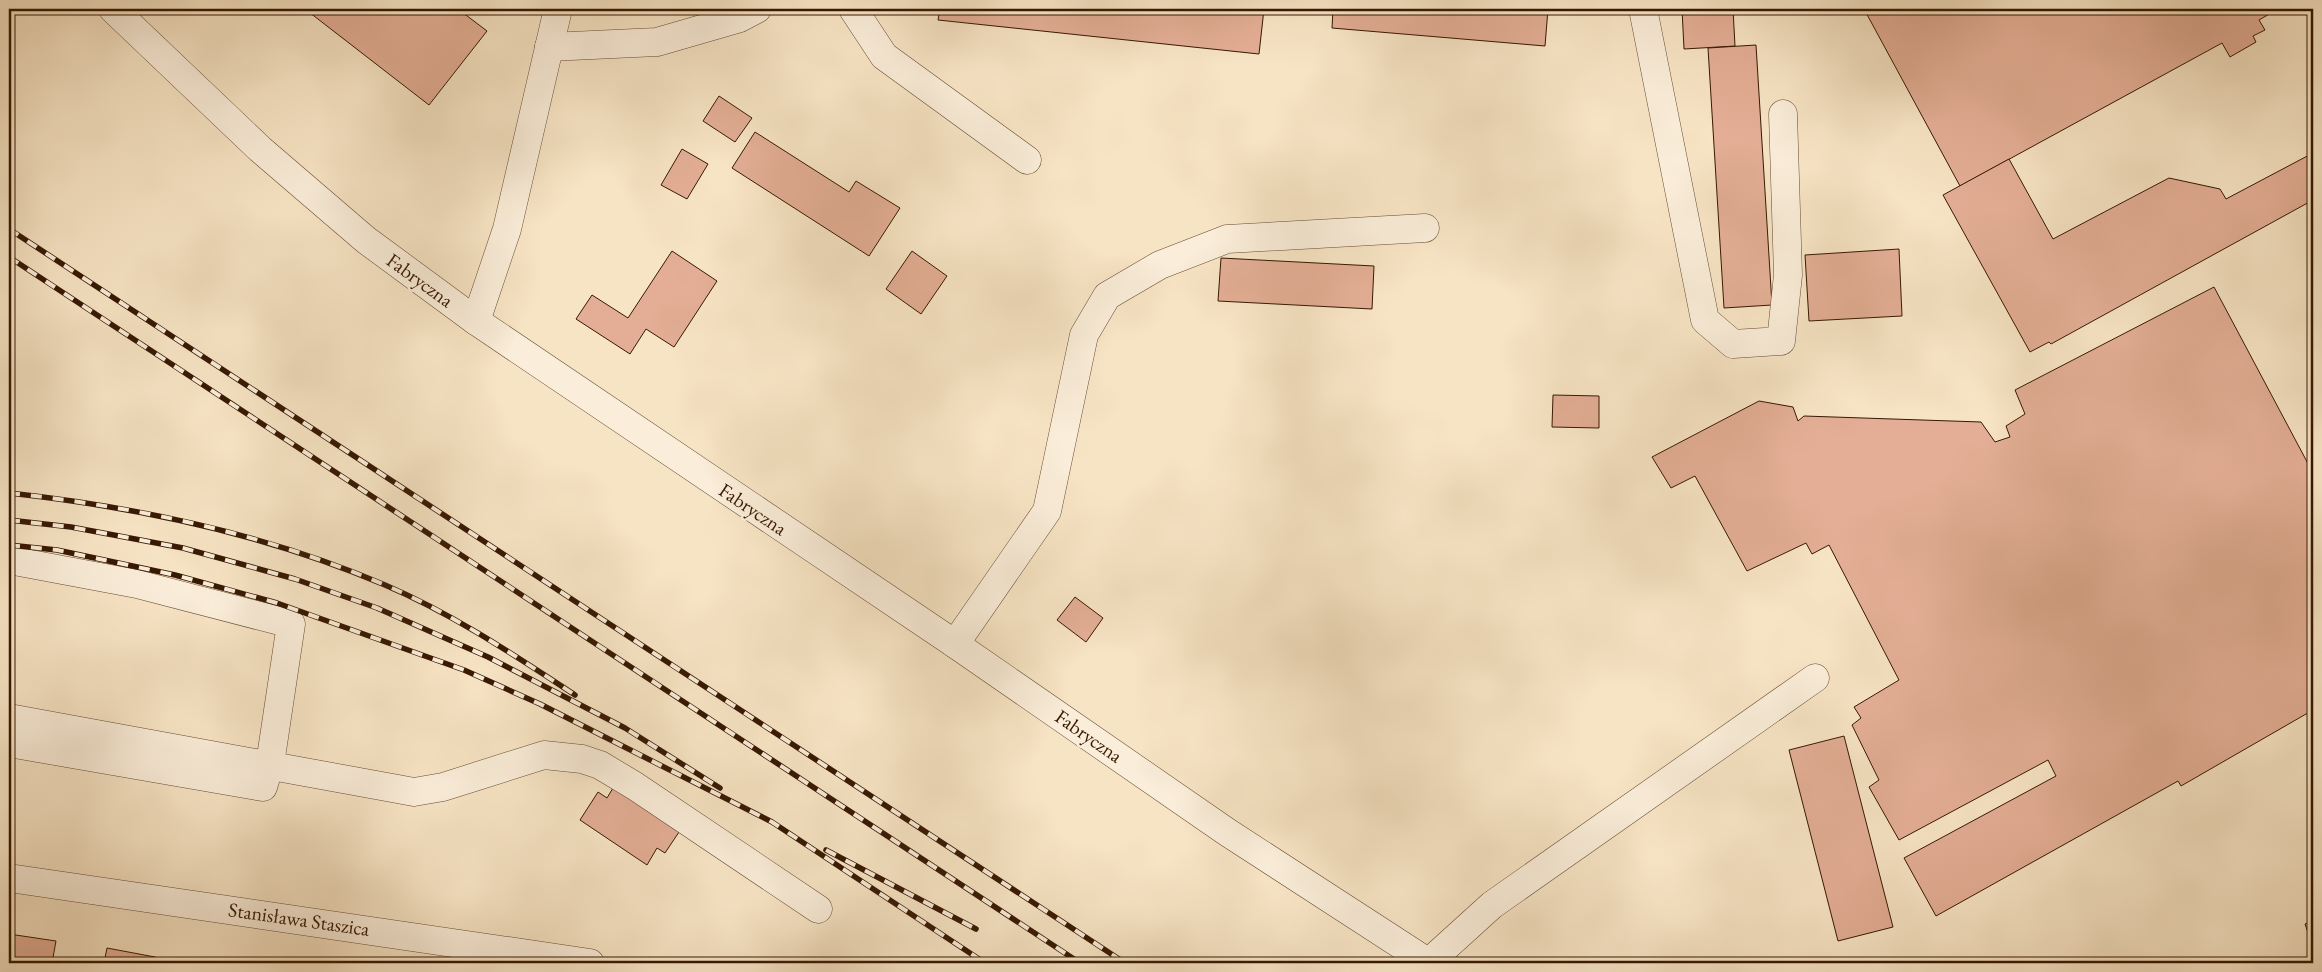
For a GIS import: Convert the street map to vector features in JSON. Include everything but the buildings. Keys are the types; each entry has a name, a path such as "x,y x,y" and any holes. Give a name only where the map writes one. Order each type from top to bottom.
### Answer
{"street":[{"name":"Fabryczna","path":"113,9 260,149 366,240 476,322 955,644 1228,832 1429,963"},
{"path":"476,322 507,229 558,9"},
{"path":"549,46 657,42 740,18 757,9"},
{"path":"853,9 884,56 1027,160"},
{"path":"1643,9 1705,320 1733,344 1781,341 1788,275 1783,114"},
{"path":"955,644 1047,511 1084,335 1107,296 1160,265 1227,239 1425,228"},
{"path":"9,560 137,584 291,624 270,764 263,787 9,743"},
{"path":"1429,963 1492,905 1815,678"},
{"path":"9,718 270,764 414,792 443,787 544,755 582,759 600,765 634,786 818,908"},
{"name":"Stanisława Staszica","path":"9,878 453,953 590,963"}],"railway":[{"path":"9,229 1125,963"},
{"path":"9,257 1080,963"},
{"path":"9,493 105,506 201,525 248,537 340,567 410,596 459,622 575,695"},
{"path":"9,520 71,527 183,548 295,579 377,608 488,657 625,728 720,788"},
{"path":"9,545 57,550 175,575 277,603 464,670 540,704 772,822 985,963"},
{"path":"826,850 976,929"}]}
